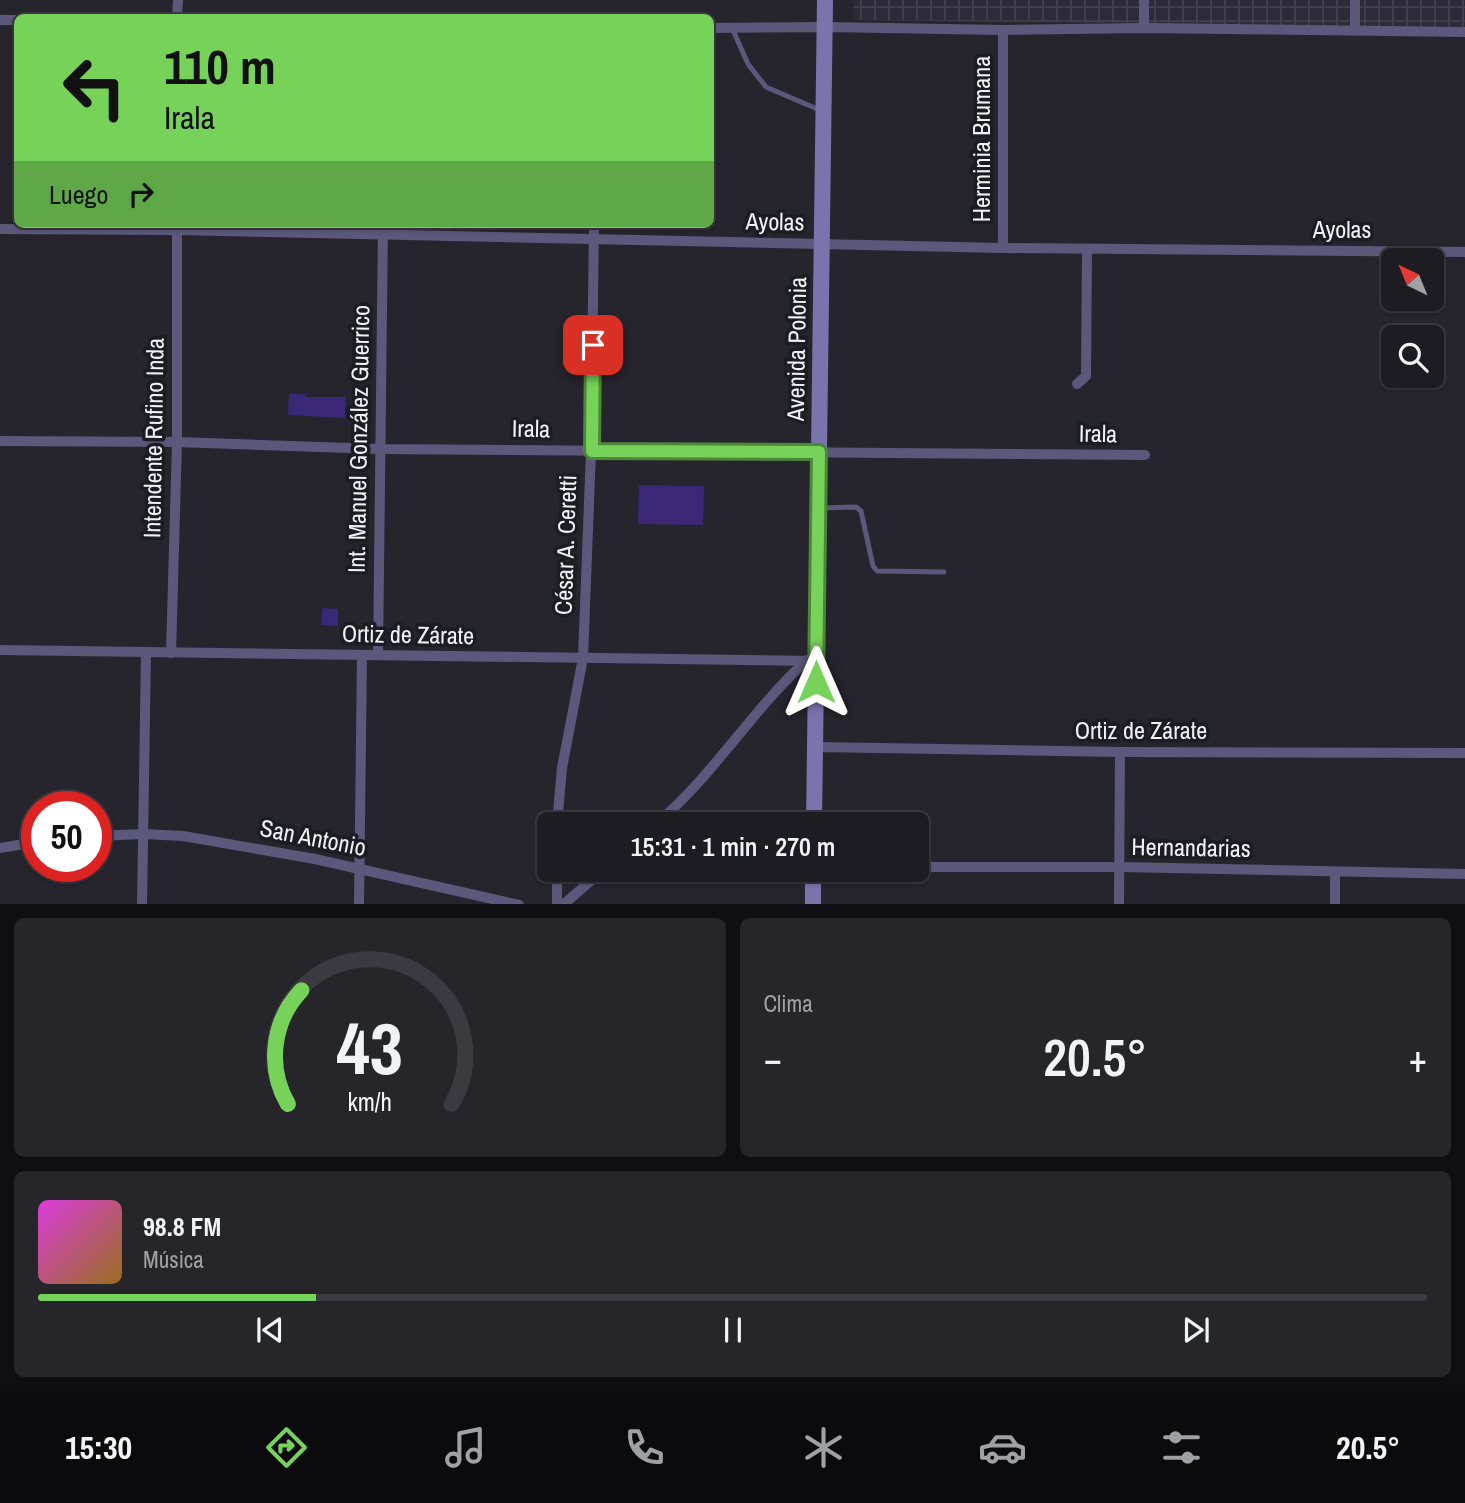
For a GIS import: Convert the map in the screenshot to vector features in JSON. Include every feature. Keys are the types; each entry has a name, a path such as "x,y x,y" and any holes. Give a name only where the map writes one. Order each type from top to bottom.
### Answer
{"main road":[{"name":"Avenida Polonia","path":"814,812 816,747 811,661 818,508 825,0"},
{"path":"813,882 813,904"}],"street":[{"path":"1144,0 1144,28"},
{"path":"1355,0 1355,30"},
{"path":"714,28 1144,28 1465,32"},
{"name":"Herminia Brumana","path":"1003,30 1003,248"},
{"name":"Ayolas","path":"0,229 88,228"},
{"name":"Intendente Rufino Inda","path":"171,653 177,442 177,228"},
{"name":"Ayolas","path":"246,228 821,245 1465,252"},
{"name":"César A. Ceretti","path":"558,812 562,768 583,658 592,451 594,228"},
{"name":"Int. Manuel González Guerrico","path":"378,655 383,230"},
{"path":"1077,384 1086,376 1087,249"},
{"name":"Irala","path":"0,441 177,442 379,449 1145,455"},
{"name":"Ortiz de Zárate","path":"0,650 811,661"},
{"path":"142,904 146,652"},
{"path":"359,904 362,655"},
{"path":"668,812 709,771 780,685 811,661"},
{"name":"Ortiz de Zárate","path":"816,747 1120,752 1465,753"},
{"path":"1119,904 1120,752"},
{"name":"San Antonio","path":"112,835 183,836 359,868 515,904"},
{"path":"0,848 21,845"},
{"name":"Hernandarias","path":"929,867 1119,867 1465,874"},
{"path":"1335,872 1335,904"},
{"path":"557,882 557,904"},
{"path":"564,904 589,882"}],"lane":[{"path":"732,28 748,64 766,88 824,111"},
{"path":"818,508 856,508 862,511 873,566 877,571 944,572"}],"shaded area":[{"path":"854,0 1465,0 1465,27 853,20"}],"building":[{"path":"289,394 306,394 306,397 346,397 345,418 288,415"},
{"path":"639,485 704,486 703,525 638,524"},
{"path":"322,608 338,609 338,626 321,625"}],"route":[{"path":"593,345 592,451 819,452 816,682"}]}
